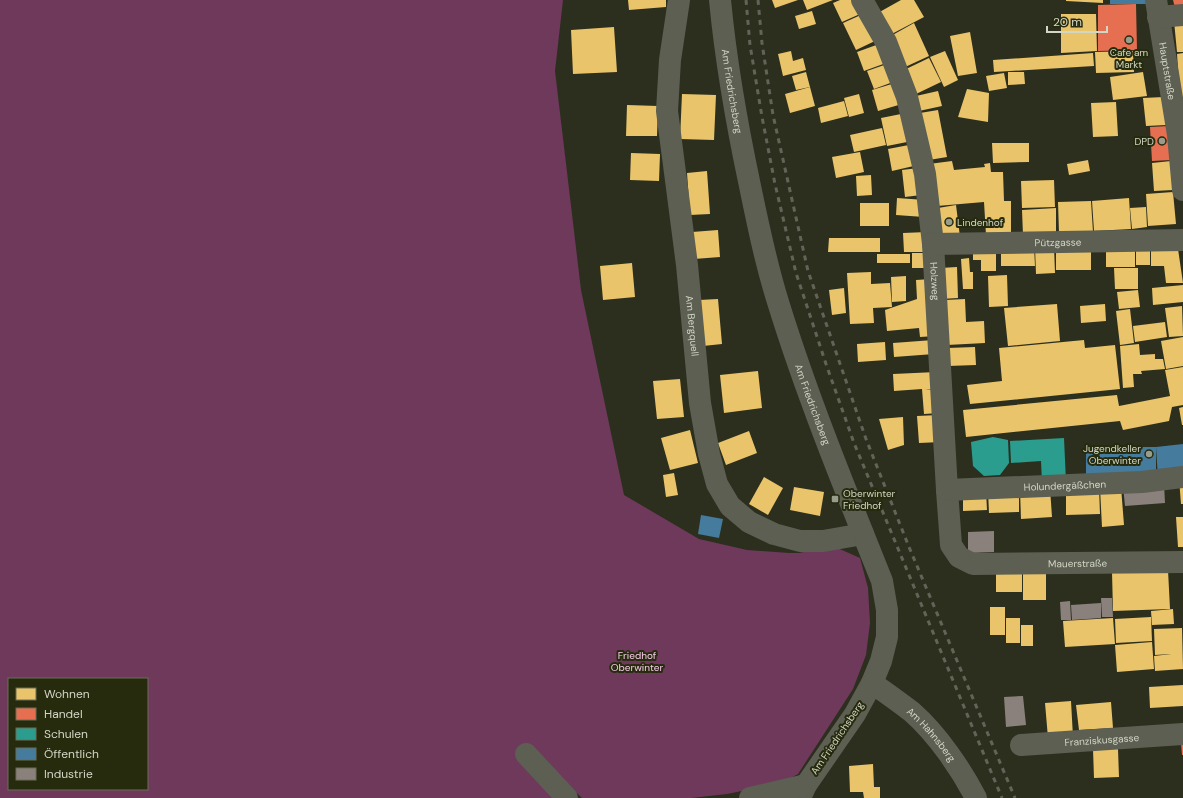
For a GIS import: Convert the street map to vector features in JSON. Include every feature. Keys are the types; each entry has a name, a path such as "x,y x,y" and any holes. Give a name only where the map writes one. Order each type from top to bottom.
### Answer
{"street":[{"name":"Am Bergquell","path":"679,0 670,60 667,111 687,265 700,403 709,454 717,484 730,506 750,522 774,534 800,542 823,542 863,534"},
{"name":"Am Friedrichsberg","path":"720,0 730,84 743,154 761,238 778,301 807,388 882,581 887,610 887,637 881,661 872,683 855,714 803,791"},
{"name":"Holzweg","path":"862,0 886,42 907,97 925,174 933,244 951,545 959,557 973,564"},
{"path":"1157,9 1183,15"},
{"name":"Hauptstraße","path":"1157,9 1178,135 1183,190"},
{"name":"Pützgasse","path":"933,244 1183,240"},
{"name":"Holundergäßchen","path":"947,490 1142,482 1183,477"},
{"name":"Mauerstraße","path":"973,564 1183,562"},
{"name":"Am Hahnsberg","path":"872,683 912,712 939,742 968,783 976,798"},
{"name":"Franziskusgasse","path":"1021,745 1183,734"},
{"path":"526,754 567,798"},
{"path":"750,798 803,791"}],"green space":[{"name":"Friedhof Oberwinter","path":"0,0 563,0 555,71 581,290 624,495 699,539 747,550 789,553 799,553 833,546 860,558 868,588 870,623 866,655 853,689 798,774 781,783 727,794 691,798 582,798 577,793 569,798 0,798"}],"building: Wohnen":[{"path":"628,0 666,0 666,7 629,10"},
{"path":"772,0 798,0 775,8"},
{"path":"803,0 833,0 807,10"},
{"path":"840,0 854,0 860,14 842,22 833,3"},
{"path":"901,0 914,0 924,17 888,36 876,14"},
{"path":"1103,0 1103,3 1066,1"},
{"path":"812,11 816,24 799,29 795,16"},
{"path":"863,14 875,41 856,50 843,23"},
{"path":"1061,14 1096,14 1097,51 1061,53"},
{"path":"1183,20 1183,52 1177,52 1174,21"},
{"path":"914,23 929,56 903,68 889,37"},
{"path":"614,27 617,72 573,74 571,30"},
{"path":"970,32 977,73 958,76 950,36"},
{"path":"879,44 886,63 864,71 857,52"},
{"path":"791,51 793,61 803,58 806,70 783,76 778,54"},
{"path":"945,51 958,80 944,87 930,57"},
{"path":"1133,51 1134,72 1096,73 1095,52"},
{"path":"1093,53 1094,66 994,72 993,60"},
{"path":"1183,53 1183,97 1180,98 1177,54"},
{"path":"929,58 941,82 916,94 904,70"},
{"path":"887,64 893,82 874,89 867,71"},
{"path":"806,72 810,87 796,90 792,76"},
{"path":"1008,72 1024,72 1025,84 1008,85"},
{"path":"1143,72 1147,96 1113,100 1110,77"},
{"path":"1004,73 1007,88 989,91 986,76"},
{"path":"895,83 902,104 878,111 872,90"},
{"path":"810,87 815,106 790,113 785,94"},
{"path":"967,89 989,93 988,122 958,117"},
{"path":"938,91 942,106 919,111 916,96"},
{"path":"682,94 716,95 714,140 680,139"},
{"path":"859,94 864,113 849,117 844,98"},
{"path":"1164,97 1166,125 1146,126 1143,98"},
{"path":"844,101 848,116 821,123 818,108"},
{"path":"1116,102 1118,136 1093,137 1091,103"},
{"path":"627,105 658,106 657,136 626,136"},
{"path":"938,110 947,157 929,160 920,113"},
{"path":"906,113 912,141 887,146 881,118"},
{"path":"882,128 886,145 854,152 850,135"},
{"path":"992,143 1029,143 1029,162 993,163"},
{"path":"914,144 918,165 892,171 888,149"},
{"path":"860,152 864,172 836,178 832,157"},
{"path":"631,153 660,154 659,181 630,180"},
{"path":"1088,160 1090,171 1069,175 1067,164"},
{"path":"952,161 954,170 985,167 984,164 990,163 991,172 1003,172 1004,201 1011,201 1011,235 986,235 984,202 937,206 929,164"},
{"path":"1171,161 1173,190 1154,191 1152,163"},
{"path":"918,168 921,195 905,197 902,170"},
{"path":"707,171 710,214 690,215 687,173"},
{"path":"871,175 872,195 857,196 856,176"},
{"path":"1054,180 1055,207 1022,208 1021,181"},
{"path":"1173,192 1176,224 1148,226 1146,194"},
{"path":"897,198 925,200 924,217 896,215"},
{"path":"1129,198 1131,229 1094,231 1092,201"},
{"path":"1091,201 1093,232 1059,233 1058,202"},
{"path":"860,203 889,203 889,226 860,226"},
{"name":"Lindenhof","path":"956,205 960,237 942,239 938,208"},
{"path":"1146,207 1147,227 1132,229 1130,208"},
{"path":"1056,208 1056,234 1023,235 1022,210"},
{"path":"718,230 720,257 694,259 692,232"},
{"path":"927,232 927,252 904,252 903,233"},
{"path":"829,238 880,238 880,252 828,252"},
{"path":"1034,246 1035,266 1001,266 1001,247"},
{"path":"1054,246 1055,273 1036,274 1035,247"},
{"path":"1056,246 1091,246 1091,270 1056,270"},
{"path":"1106,248 1135,248 1135,267 1106,267"},
{"path":"1136,249 1150,249 1150,265 1136,265"},
{"path":"1151,249 1178,249 1183,283 1166,283 1164,266 1151,266"},
{"path":"973,251 996,251 996,271 981,271 981,260 973,260"},
{"path":"912,253 926,253 927,268 912,268"},
{"path":"877,254 910,254 910,263 877,263"},
{"path":"969,258 970,272 973,272 973,289 963,289 961,259"},
{"path":"632,263 635,297 603,300 600,266"},
{"path":"957,267 958,298 941,299 940,268"},
{"path":"1114,268 1138,268 1138,289 1115,289"},
{"path":"871,272 871,284 890,283 892,307 873,308 874,323 850,324 847,273"},
{"path":"1007,275 1008,306 989,307 988,276"},
{"path":"906,276 906,301 892,302 891,277"},
{"path":"931,279 935,336 920,337 919,328 887,331 885,310 917,299 916,280"},
{"path":"1183,285 1183,302 1153,305 1152,288"},
{"path":"844,288 846,313 832,315 829,290"},
{"path":"1138,290 1140,307 1119,309 1117,292"},
{"path":"718,299 722,344 703,346 699,300"},
{"path":"965,299 966,322 984,321 985,343 947,345 945,300"},
{"path":"1057,304 1060,341 1008,346 1004,308"},
{"path":"1105,304 1106,321 1081,323 1080,306"},
{"path":"1182,306 1183,336 1169,337 1165,308"},
{"path":"1130,309 1134,343 1120,345 1116,311"},
{"path":"1165,322 1167,337 1135,342 1133,326"},
{"path":"1183,337 1183,366 1166,369 1161,341"},
{"path":"933,340 934,354 894,357 893,343"},
{"path":"1084,340 1085,348 1115,345 1120,389 970,404 967,385 1002,381 999,348"},
{"path":"885,342 886,360 858,362 857,344"},
{"path":"1139,344 1140,355 1155,354 1155,359 1163,359 1165,369 1141,371 1142,374 1133,374 1134,387 1123,388 1120,346"},
{"path":"975,347 976,365 948,366 947,348"},
{"path":"1183,367 1183,405 1172,407 1169,421 1123,430 1120,421 966,437 963,410 1117,395 1119,406 1170,396 1165,370"},
{"path":"758,371 762,408 724,413 720,375"},
{"path":"936,372 937,388 925,390 938,389 939,413 924,414 922,389 894,391 893,374"},
{"path":"680,379 684,417 657,419 653,381"},
{"path":"1183,407 1183,425 1182,425 1179,408"},
{"path":"939,415 941,442 919,443 917,416"},
{"path":"903,417 904,445 888,450 879,419"},
{"path":"690,430 698,463 670,470 661,438"},
{"path":"749,431 757,453 726,465 718,443"},
{"path":"674,473 678,495 666,497 663,475"},
{"path":"764,477 783,488 768,515 749,504"},
{"path":"1179,479 1183,479 1183,504 1181,504"},
{"path":"794,487 824,492 820,516 790,510"},
{"path":"1121,487 1124,525 1102,527 1100,488"},
{"path":"1050,488 1052,517 1021,519 1020,490"},
{"path":"1099,488 1100,514 1066,515 1066,489"},
{"path":"1019,490 1019,512 989,513 988,491"},
{"path":"986,491 987,510 963,511 963,492"},
{"path":"1176,517 1183,517 1183,547 1178,547"},
{"path":"1168,570 1170,609 1113,611 1112,572"},
{"path":"996,574 1022,574 1022,592 996,592"},
{"path":"1023,574 1046,574 1046,600 1023,600"},
{"path":"990,607 1005,607 1005,635 990,635"},
{"path":"1173,609 1174,624 1152,625 1151,611"},
{"path":"1151,617 1152,641 1116,643 1115,619"},
{"path":"1006,618 1020,618 1020,643 1006,643"},
{"path":"1113,618 1115,644 1065,647 1063,621"},
{"path":"1021,625 1033,625 1033,646 1021,646"},
{"path":"1182,628 1183,669 1155,671 1154,656 1171,654 1155,655 1154,629"},
{"path":"1152,642 1154,669 1117,672 1115,645"},
{"path":"1183,685 1183,706 1150,708 1149,687"},
{"path":"1071,701 1073,737 1048,738 1045,703"},
{"path":"1111,702 1113,728 1079,730 1076,705"},
{"path":"1093,749 1118,749 1119,777 1094,778"},
{"path":"873,764 874,787 880,787 880,798 864,798 863,792 850,792 849,766"}],"building: Handel":[{"path":"1173,0 1183,0 1183,7 1175,8"},
{"path":"1136,4 1137,50 1098,51 1098,5"},
{"path":"1169,126 1171,160 1152,161 1150,127"},
{"path":"1181,742 1183,742 1183,755 1182,755"}],"building: Schulen":[{"path":"993,437 1008,440 1009,463 1000,475 984,476 973,466 971,442"},
{"path":"1064,438 1066,482 1042,483 1041,461 1011,463 1010,441"}],"building: Öffentlich":[{"path":"1110,0 1147,0 1147,4 1110,4"},
{"path":"1183,444 1183,475 1158,478 1156,447"},
{"path":"1086,447 1156,447 1156,478 1086,479"},
{"path":"701,515 723,519 719,538 698,534"}],"building: Industrie":[{"path":"1164,483 1165,503 1125,506 1123,486"},
{"path":"994,531 994,552 968,553 968,532"},
{"path":"1101,598 1112,598 1113,617 1102,617"},
{"path":"1070,601 1071,620 1061,620 1060,602"},
{"path":"1101,603 1101,618 1072,620 1071,605"},
{"path":"1023,696 1026,725 1006,727 1004,697"}],"railway":[{"path":"746,0 750,45 762,117 775,184 796,273 854,443 1002,798"},
{"path":"758,0 762,43 773,115 808,271 866,439 909,547 1015,798"}],"place":[{"name":"Cafe am Markt","path":"1129,40"},
{"name":"DPD","path":"1162,141"},
{"name":"Lindenhof","path":"949,222"},
{"name":"Jugendkeller Oberwinter","path":"1149,454"},
{"name":"Oberwinter Friedhof","path":"835,499"}]}
